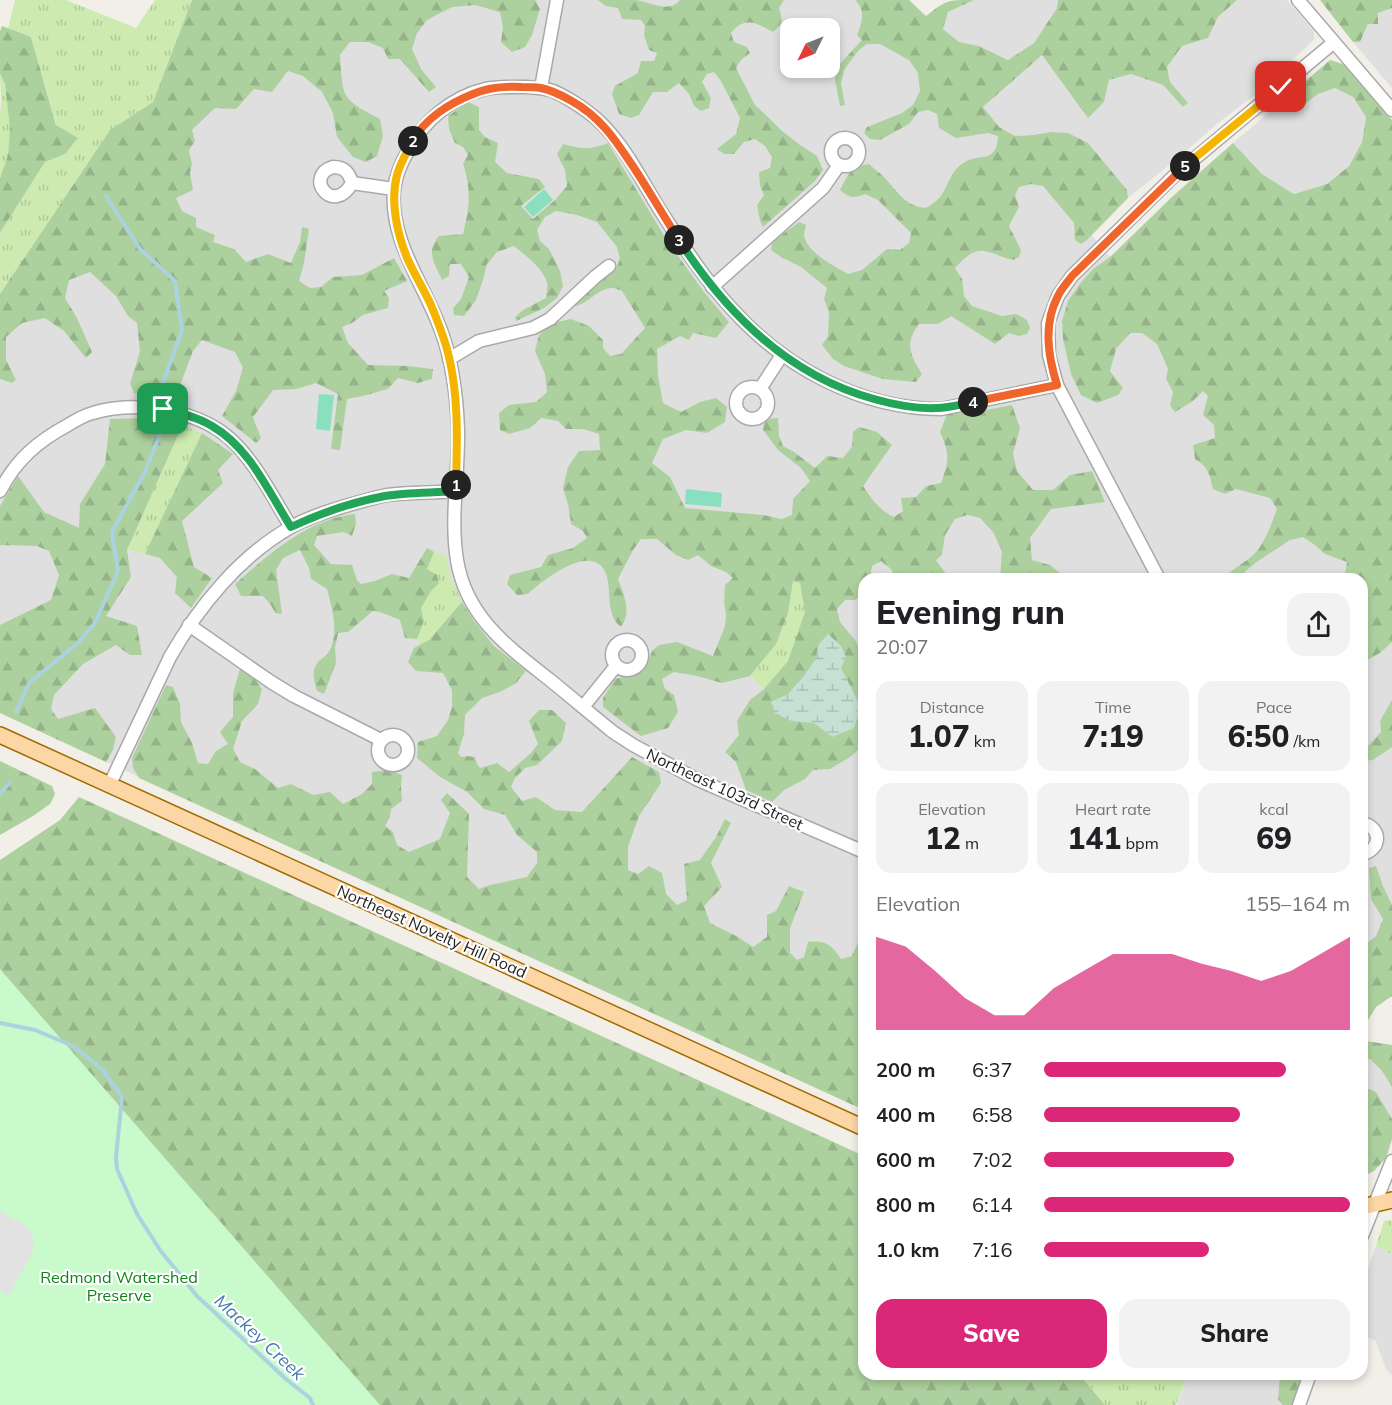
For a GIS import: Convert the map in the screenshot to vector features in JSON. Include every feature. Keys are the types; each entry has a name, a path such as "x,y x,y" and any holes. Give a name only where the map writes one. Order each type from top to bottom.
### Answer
{"main road":[{"name":"Northeast Novelty Hill Road","path":"0,735 858,1125"},
{"path":"1369,1205 1392,1200"}],"street":[{"path":"557,0 540,88 552,91 575,103 607,129 681,243 712,286 750,328 782,355 834,386 857,395 893,405 921,409 941,408 1057,385"},
{"path":"1298,0 1392,110"},
{"path":"1155,573 1057,385 1049,355 1048,322 1058,296 1072,276 1175,175 1333,43"},
{"name":"Northeast 103rd Street","path":"540,88 513,87 482,90 445,108 416,135 397,172 394,189 395,216 401,238 408,259 430,304 449,359 458,430 454,533 462,581 471,601 500,640 613,732 696,779 858,849"},
{"path":"712,286 823,188 839,165"},
{"path":"352,183 394,189"},
{"path":"449,359 479,341 533,328 550,319 609,266"},
{"path":"760,389 782,355"},
{"path":"0,491 18,464 34,447 72,423 92,413 115,409 163,409 194,417 228,436 246,455 291,527"},
{"path":"109,786 170,657 189,624 212,594 242,564 291,527 334,509 387,495 456,491"},
{"path":"189,624 294,696 381,740"},
{"path":"584,707 616,666"},
{"path":"1368,825 1373,828 1377,837 1374,847 1368,852"},
{"path":"1369,1205 1392,1161"},
{"path":"1299,1405 1308,1380"}],"shaded area":[{"path":"331,0 891,0 983,107 1042,55 1088,117 1104,102 1109,80 1131,74 1163,85 1183,107 1188,103 1170,82 1167,67 1182,46 1208,38 1218,17 1237,0 1287,0 1314,31 1314,40 1252,97 1128,198 1127,190 1051,132 1015,136 1001,129 1392,587 1392,971 1368,992 1368,573 858,573 858,1107 0,713 0,309"},
{"path":"974,0 1058,0 1057,8 1034,43 1008,60 979,46 959,42 943,29 948,12"},
{"path":"1392,8 1392,88 1353,42 1360,42 1368,24 1378,13"},
{"path":"1335,87 1353,97 1366,117 1362,142 1349,166 1327,184 1294,194 1262,174 1233,143 1294,91 1292,105 1300,108 1318,94"},
{"path":"1368,1059 1382,1071 1392,1087 1392,1119 1368,1089"},
{"path":"0,1212 23,1224 32,1234 34,1241 34,1249 9,1295 0,1290"},
{"path":"1376,1246 1392,1254 1392,1375 1387,1371 1375,1340 1368,1338 1368,1269"},
{"path":"1186,1380 1280,1380 1278,1399 1283,1405 1177,1405"}],"green space":[{"path":"15,0 66,0 136,28 155,0 192,0 153,102 110,130 0,294 0,233 45,162 65,154 31,37 8,29"},
{"path":"192,0 535,0 540,9 532,35 525,47 512,52 501,42 503,27 500,12 475,5 452,7 427,20 417,33 412,49 421,69 436,87 429,92 400,59 388,59 383,48 368,42 350,42 340,55 345,93 362,110 380,119 383,136 377,156 366,162 353,157 337,137 333,113 322,92 303,76 288,71 272,92 254,89 236,109 215,108 192,130 195,141 189,150 193,190 176,198 182,211 196,218 196,227 215,235 213,242 234,249 246,262 268,254 291,263 300,242 302,227 309,229 299,281 310,288 321,287 333,277 362,275 394,258 407,281 384,291 389,298 388,308 363,315 342,327 348,343 368,365 433,369 432,379 418,383 398,378 388,389 347,399 340,450 331,449 338,394 316,383 296,389 273,390 253,417 261,438 256,443 222,416 236,391 243,368 235,352 202,340 193,351 175,399 134,393 130,384 140,351 137,323 128,316 116,296 90,272 69,280 65,298 92,352 86,358 64,331 45,318 22,323 6,337 6,360 16,380 12,383 0,379 0,294 110,130 153,102"},
{"path":"598,0 636,0 665,7 676,4 680,0 784,0 779,8 780,24 773,32 756,24 746,23 741,24 731,33 734,42 747,47 750,53 741,60 736,68 755,105 782,131 817,156 823,170 815,181 763,227 757,205 764,195 760,186 759,172 770,168 772,157 765,146 755,139 744,142 734,154 724,154 717,149 736,134 740,118 714,72 707,74 702,82 711,98 709,108 701,111 694,106 689,94 679,83 667,92 653,92 639,115 631,118 619,114 612,94 615,86 638,73 641,61 654,61 657,53 649,50 644,35 645,26 641,20 622,19 618,8 606,6"},
{"path":"855,0 909,0 926,16 947,2 974,0 948,12 943,29 959,42 979,46 1008,60 1034,43 1057,8 1058,0 1237,0 1218,17 1208,38 1182,46 1167,67 1170,82 1188,103 1183,107 1163,85 1131,74 1109,80 1104,102 1088,118 1042,55 983,107 999,127 1015,136 1051,132 1068,133 1088,143 1127,190 1128,198 1081,244 1075,240 1074,223 1043,186 1031,184 1019,187 1015,195 1019,207 1009,226 1021,250 1019,257 1013,260 988,252 976,251 955,268 962,279 964,296 972,306 1002,316 1016,314 1027,320 1030,328 1027,334 1019,336 1009,333 995,344 951,316 938,324 919,324 910,344 914,361 922,374 916,382 883,379 844,366 833,359 822,345 828,336 829,312 824,299 827,288 801,267 771,250 772,242 799,222 806,225 804,235 806,242 822,258 848,274 862,270 887,249 900,250 909,243 911,233 878,200 865,194 852,197 840,190 851,172 869,164 907,201 926,208 941,196 960,165 995,151 998,136 988,133 956,138 939,128 937,114 928,110 918,112 909,124 880,140 870,139 864,133 867,127 902,113 913,105 920,91 918,73 909,60 880,44 867,44 858,51 844,70 841,83 845,105 840,106 835,80 840,78 840,64 862,40 857,35 862,12"},
{"path":"1320,0 1392,0 1392,8 1378,13 1378,24 1368,24 1360,42 1353,42"},
{"path":"2,26 31,37 56,125 78,138 65,154 45,162 0,233 0,178 8,156 10,128 5,85 0,73"},
{"path":"1330,60 1346,65 1392,120 1392,642 1368,660 1368,573 1345,573 1347,562 1325,554 1303,537 1290,540 1243,573 1230,573 1250,558 1261,546 1277,509 1270,498 1236,489 1225,494 1213,489 1208,471 1195,459 1193,445 1215,438 1214,425 1203,415 1208,396 1203,391 1193,401 1175,412 1170,406 1173,392 1166,379 1168,369 1157,344 1142,333 1130,333 1116,349 1110,371 1123,388 1118,395 1097,403 1081,395 1071,374 1063,339 1062,321 1068,301 1079,285 1093,269 1110,257 1173,196 1233,143 1262,174 1294,194 1327,184 1349,166 1362,142 1366,117 1353,97 1335,88 1318,94 1300,108 1291,105 1294,91"},
{"path":"0,73 8,103 10,147 0,178 1,99"},
{"path":"468,102 479,107 479,130 485,137 498,143 495,162 507,173 539,179 545,187 521,206 533,219 567,186 565,170 557,154 563,144 586,148 608,143 668,242 729,322 716,338 693,333 689,340 680,336 657,349 658,376 663,403 681,412 700,402 716,398 727,407 725,422 707,433 686,430 663,439 652,463 670,477 685,508 763,515 782,519 792,515 793,499 810,481 801,468 778,450 763,430 765,419 778,418 779,436 783,446 815,468 827,456 843,458 852,447 853,432 859,427 877,432 892,445 863,486 880,508 894,517 903,511 901,498 916,497 926,486 941,483 947,457 940,432 947,414 1012,405 1020,428 1013,453 1017,471 1033,490 1053,490 1070,475 1092,471 1105,502 1051,509 1030,538 1032,560 1050,565 1060,573 1000,573 1002,551 993,532 980,518 967,515 955,519 945,535 942,555 936,560 945,573 893,573 881,561 872,566 871,573 858,573 858,598 845,600 837,609 840,622 858,645 858,750 830,769 813,770 805,779 784,790 772,802 746,790 736,762 725,752 739,735 737,721 750,700 764,689 788,661 805,612 800,583 793,581 788,613 776,644 750,676 722,683 674,672 662,679 665,689 674,695 678,712 668,728 641,736 603,707 603,698 615,679 636,674 647,664 652,651 659,645 677,642 713,656 725,626 725,585 733,578 726,572 711,566 698,555 688,560 676,555 657,539 641,539 618,579 626,609 621,627 616,622 611,609 606,574 599,565 590,561 567,566 528,594 517,595 507,584 510,575 541,567 548,555 573,548 587,538 583,531 571,524 563,488 568,467 579,451 600,450 599,434 583,429 566,429 558,421 541,418 530,428 509,434 500,430 499,413 509,405 536,402 547,392 545,374 535,351 539,335 552,323 571,319 589,326 603,340 603,348 610,356 621,354 645,328 622,291 612,288 602,290 576,306 571,303 616,268 620,259 617,247 597,222 556,211 545,217 537,230 540,241 549,249 560,271 563,286 557,298 544,308 516,321 515,317 523,310 546,298 547,285 538,267 514,246 497,252 487,264 476,300 464,316 454,315 453,308 461,299 469,277 461,264 450,264 449,276 442,280 432,253 439,236 463,234 469,199 468,182 463,164 468,155 463,147 455,143 449,129 448,116"},
{"path":"544,189 553,200 533,217 524,207"},
{"path":"319,394 334,395 330,431 316,429"},
{"path":"142,418 182,426 127,550 131,577 106,616 137,626 142,655 130,655 116,645 83,664 54,695 51,709 58,719 95,708 116,737 113,750 106,762 0,713 0,625 51,600 59,575 49,551 37,546 0,545 0,506 18,476 44,512 79,528 80,504 105,464 110,419"},
{"path":"182,426 202,433 145,554 127,550"},
{"path":"202,433 233,454 218,470 223,483 182,521 194,567 212,578 191,608 175,593 177,577 160,558 145,554"},
{"path":"686,489 722,493 721,507 685,504"},
{"path":"355,514 356,524 352,536 344,532 317,536 314,545 331,564 352,565 357,580 361,584 392,574 409,578 427,548 434,552 427,569 437,575 439,583 431,591 421,608 424,621 417,639 405,638 400,620 373,611 348,632 338,633 335,648 336,663 324,694 317,691 314,671 333,642 333,612 327,589 311,579 309,568 300,550 283,558 276,570 282,614 275,613 263,596 241,596 235,584 261,561 305,530 338,517"},
{"path":"434,552 446,555 451,578 462,602 429,640 420,645 417,639 424,621 421,608 438,583 437,575 427,569"},
{"path":"793,581 800,583 805,612 788,661 764,689 750,676 776,644 788,613"},
{"path":"462,602 494,646 526,671 516,683 482,698 465,715 464,734 458,753 461,757 475,757 480,768 497,763 509,772 538,744 529,721 539,710 552,710 566,723 562,741 537,765 525,768 515,778 511,787 522,801 536,797 555,810 582,812 632,757 659,772 661,783 639,816 628,847 628,870 638,874 649,866 662,873 666,894 677,905 687,900 684,864 700,860 725,819 731,823 711,863 722,887 704,906 710,923 753,947 767,937 767,915 776,911 789,886 804,892 790,928 790,953 797,960 804,957 808,942 828,944 841,959 852,956 858,942 858,1107 139,778 133,768 132,758 166,685 173,687 180,704 181,722 192,743 198,763 208,764 216,751 228,744 220,732 233,717 233,693 240,669 254,678 262,689 258,704 242,721 233,749 240,762 255,769 278,788 291,784 313,795 330,792 343,804 362,794 372,784 372,772 389,770 402,775 402,801 391,809 385,826 393,832 397,845 409,852 440,839 450,813 441,800 447,793 469,814 467,877 479,889 527,877 537,863 537,852 517,835 505,815 484,809 467,792 440,777 417,758 418,742 437,736 448,720 452,707 452,690 443,673 416,671 408,662 414,648 429,640"},
{"path":"828,634 841,646 846,657 841,668 858,701 858,716 854,728 832,737 814,723 791,721 775,713 771,702 788,694 803,677 815,660 819,644"},
{"path":"1392,700 1392,747 1373,760 1368,760 1368,745 1381,732 1380,721"},
{"path":"0,761 52,786 55,794 50,804 0,835"},
{"path":"79,797 858,1153 858,1380 1084,1380 1105,1405 0,1405 0,860 60,820"},
{"path":"1376,866 1392,905 1392,996 1376,1007 1368,1020 1368,942 1376,936 1383,919 1371,899 1369,868"},
{"name":"Redmond Watershed Preserve","path":"0,969 380,1405 0,1405"},
{"path":"1368,1041 1392,1045 1392,1087 1382,1071 1368,1059"},
{"path":"1368,1088 1376,1092 1392,1119 1392,1139 1386,1158 1368,1174"},
{"path":"1392,1220 1392,1254 1376,1246 1384,1221"},
{"path":"1084,1380 1186,1380 1176,1405 1105,1405"},
{"path":"1280,1380 1302,1380 1293,1405 1283,1405 1278,1399"}],"waterway":[{"path":"106,196 140,249 175,281 182,330 160,391"},
{"path":"16,712 29,683 78,643 95,623 118,571 112,532 145,472 160,434"},
{"path":"0,794 10,782"},
{"name":"Mackey Creek","path":"0,1023 35,1030 73,1046 102,1069 122,1097 116,1157 117,1169 137,1214 160,1250 197,1296 287,1380 310,1398 313,1405"}],"route":[{"path":"163,409 194,417 228,436 246,455 291,527 334,509 387,495 456,491 458,430 449,359 430,304 408,259 401,238 395,216 394,189 397,172 403,159 416,135 432,118 464,98 495,87 540,88 552,91 575,103 601,122 620,146 681,243 734,312 782,355 834,386 893,405 921,409 941,408 1057,385 1049,355 1048,322 1058,296 1072,276 1175,175 1281,87"}]}
